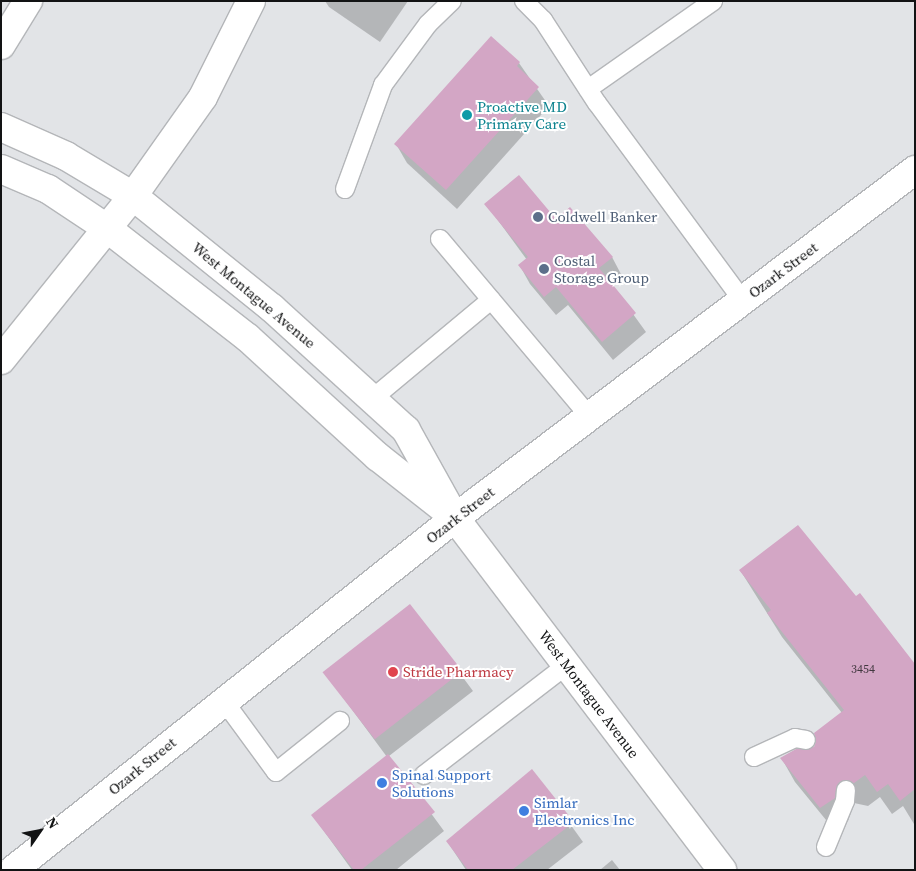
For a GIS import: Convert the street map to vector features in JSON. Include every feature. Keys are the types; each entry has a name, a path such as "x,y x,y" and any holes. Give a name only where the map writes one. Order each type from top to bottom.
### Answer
{"main road":[{"path":"1,360 108,229 203,97 251,1"},
{"path":"1,45 25,5"},
{"name":"West Montague Avenue","path":"1,127 66,156 133,196 272,308 406,430 455,518 722,870"},
{"name":"West Montague Avenue","path":"1,169 48,190 108,229 248,338 378,456 455,518"},
{"name":"Ozark Street","path":"13,870 224,700 455,518 915,170"}],"lane":[{"path":"345,189 383,85 428,24 452,1"},
{"path":"524,1 543,20 588,89 742,300"},
{"path":"588,89 713,1"},
{"path":"440,239 589,416"},
{"path":"372,399 491,300"},
{"path":"424,775 567,665"},
{"path":"224,700 276,772 340,721"},
{"path":"754,757 795,738 806,740"},
{"path":"826,847 846,801 846,790"}],"building":[{"name":"Proactive MD Primary Care","path":"491,36 520,62 517,66 539,87 446,190 394,144"},
{"path":"519,175 556,219 570,207 613,257 599,268 636,313 602,342 556,287 544,297 518,265 528,257 484,204"},
{"path":"798,525 856,596 860,593 915,664 915,789 900,801 888,784 877,792 865,775 854,783 841,781 835,798 820,808 780,758 796,749 814,747 816,741 814,733 844,710 767,613 771,610 739,570"},
{"name":"Stride Pharmacy","path":"410,604 462,671 375,739 323,672"},
{"name":"Spinal Support Solutions","path":"388,754 435,812 361,870 354,870 311,815"},
{"name":"Simlar Electronics Inc","path":"532,769 574,822 512,870 468,870 446,841"}],"place":[{"name":"Proactive MD Primary Care","path":"467,115"},
{"name":"Coldwell Banker","path":"538,217"},
{"name":"Costal Storage Group","path":"544,269"},
{"name":"Stride Pharmacy","path":"393,672"},
{"name":"Spinal Support Solutions","path":"382,783"},
{"name":"Simlar Electronics Inc","path":"524,811"}]}
